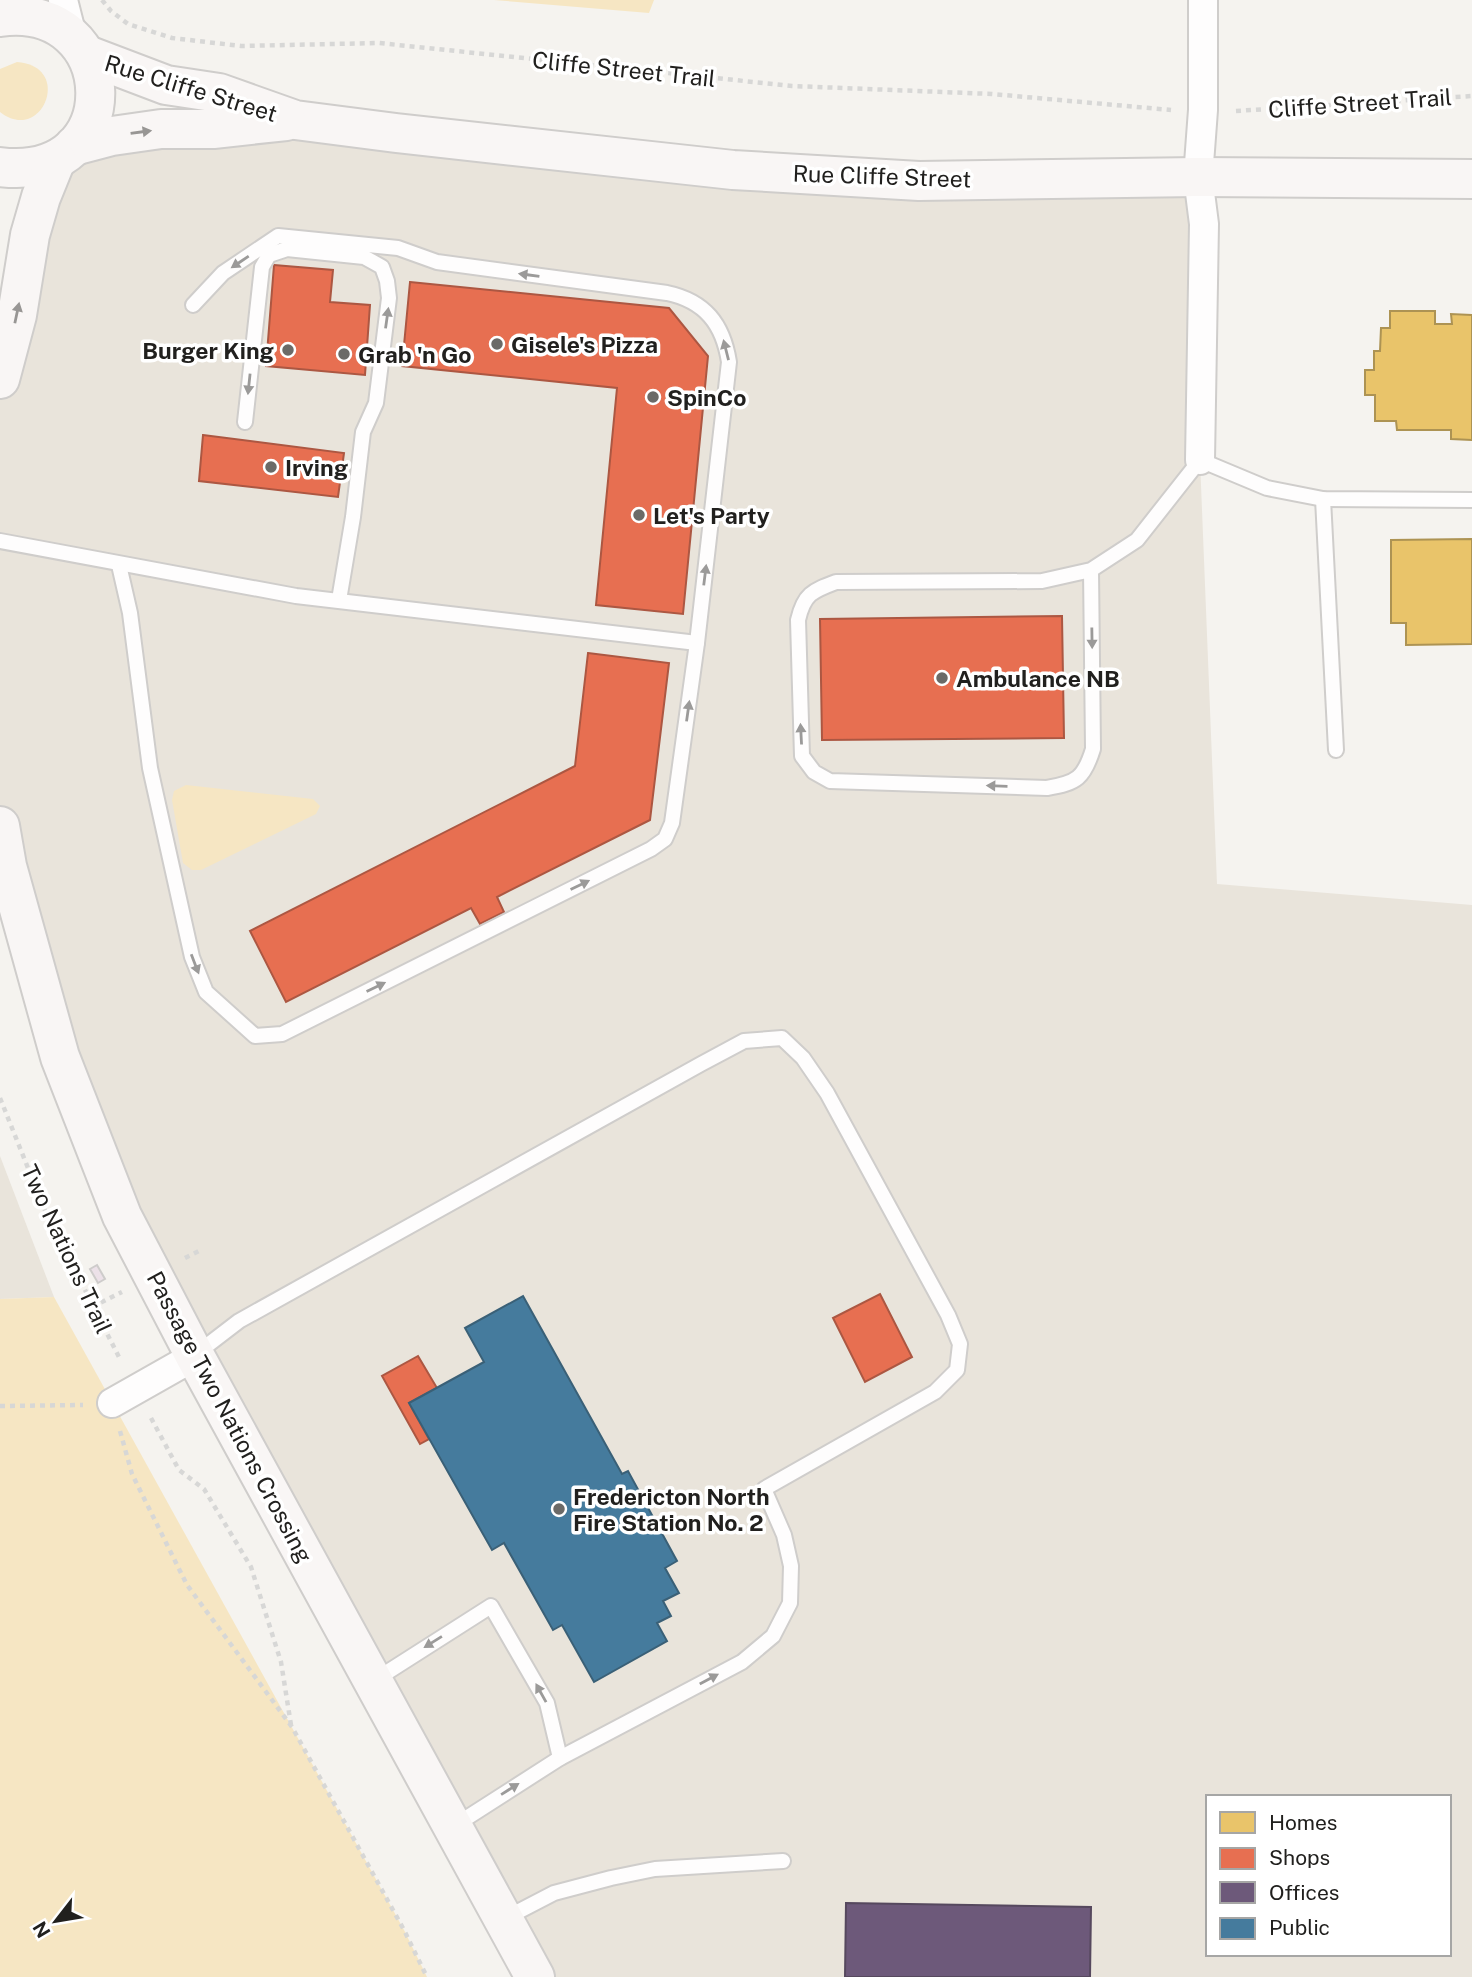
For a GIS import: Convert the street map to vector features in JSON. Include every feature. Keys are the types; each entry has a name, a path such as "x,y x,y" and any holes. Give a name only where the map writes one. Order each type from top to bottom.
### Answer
{"main road":[{"name":"Rue Cliffe Street","path":"0,17 20,14 57,24 80,46 166,85 219,93 295,120 410,135 733,170 919,181 1198,177 1472,179"},
{"path":"0,379 17,315 30,235 40,197 65,153 89,126 96,103 95,79 80,46"},
{"name":"Rue Cliffe Street","path":"0,167 19,170 38,167 65,153 112,136 161,129 213,129 295,120"},
{"name":"Passage Two Nations Crossing","path":"0,826 7,866 60,1057 122,1216 195,1356 535,1977"}],"street":[{"path":"63,0 80,46"},
{"path":"1200,460 1205,224 1198,177 1202,110 1203,0"},
{"path":"112,1403 195,1356"}],"lane":[{"path":"120,565 130,613 150,768 191,957 206,992 255,1036 282,1034 652,849 665,839 672,823 697,643 729,362 726,344 704,309 685,297 667,293 437,262 398,248 278,236 223,273 193,305"},
{"path":"245,422 262,267 269,255 287,249 364,257 382,267 390,299 376,403 363,432 353,517 339,600"},
{"path":"1091,570 1093,748 1087,768 1070,784 1047,788 830,781 814,772 803,756 798,620 802,603 817,589 836,583 1042,581 1091,570 1137,540 1200,460 1267,488 1323,499 1472,500"},
{"path":"1323,499 1336,750"},
{"path":"0,541 296,596 697,643"},
{"path":"195,1356 239,1321 744,1041 782,1038 803,1058 827,1093 948,1315 960,1344 957,1370 935,1392 764,1489 784,1535 791,1566 790,1604 773,1636 742,1662 560,1758 453,1826"},
{"path":"374,1681 491,1606 547,1703 560,1758"},
{"path":"503,1919 554,1892 611,1878 655,1869 783,1861"}],"path":[{"name":"Cliffe Street Trail","path":"102,0 128,24 173,38 241,46 379,43 792,86 992,94 1107,103 1157,110"},
{"name":"Cliffe Street Trail","path":"1248,111 1472,96"},
{"name":"Two Nations Trail","path":"0,1098 47,1213 120,1360"},
{"path":"0,1406 112,1403 132,1474 187,1585 292,1727 427,1977"},
{"path":"147,1409 179,1470 205,1489 251,1567 281,1662 292,1727"}],"shaded area":[{"path":"494,0 654,0 649,13"},
{"path":"17,62 34,67 44,76 48,88 46,101 39,112 28,119 15,119 0,112 0,69"},
{"path":"396,133 1198,177 1200,460 1217,884 1472,905 1472,1977 535,1977 154,1276 0,826 0,379 74,146"},
{"path":"186,785 313,799 320,806 316,814 201,870 192,870 183,863 172,800 174,791"},
{"path":"0,1156 54,1297 0,1299"},
{"path":"54,1297 404,1930 427,1977 0,1977 0,1299"}],"building: Homes":[{"path":"1390,311 1435,311 1435,324 1452,324 1451,314 1472,315 1472,440 1451,439 1451,430 1397,430 1396,421 1375,421 1375,395 1365,395 1365,370 1374,370 1374,351 1380,351 1381,328 1390,328"},
{"path":"1472,539 1472,644 1406,645 1406,623 1391,623 1391,540"}],"building: Shops":[{"path":"274,265 333,270 330,302 370,305 365,375 266,366"},
{"path":"410,282 669,308 708,356 683,614 596,605 617,388 402,366"},
{"name":"Irving","path":"203,435 344,453 338,497 199,481"},
{"name":"Ambulance NB","path":"1062,616 1064,738 822,740 820,619"},
{"path":"588,653 669,663 650,820 497,897 504,912 480,924 471,908 286,1002 250,931 575,766"},
{"path":"880,1294 912,1357 865,1382 833,1318"},
{"path":"418,1356 437,1388 409,1403 429,1439 420,1444 382,1376"}],"building: Offices":[{"path":"846,1903 1091,1907 1090,1977 845,1977"}],"building: Public":[{"name":"Fredericton North Fire Station No. 2","path":"523,1296 622,1474 628,1471 677,1561 665,1568 679,1593 663,1601 671,1616 657,1623 667,1641 594,1682 562,1625 553,1630 504,1543 492,1550 409,1403 484,1362 465,1328"}],"building: Other":[{"path":"97,1265 105,1279 98,1283 90,1269"}],"place":[{"name":"Gisele's Pizza","path":"497,344"},
{"name":"Burger King","path":"288,350"},
{"name":"Grab 'n Go","path":"344,354"},
{"name":"SpinCo","path":"653,397"},
{"name":"Irving","path":"271,467"},
{"name":"Let's Party","path":"639,515"},
{"name":"Ambulance NB","path":"942,678"},
{"name":"Fredericton North Fire Station No. 2","path":"559,1509"}]}
